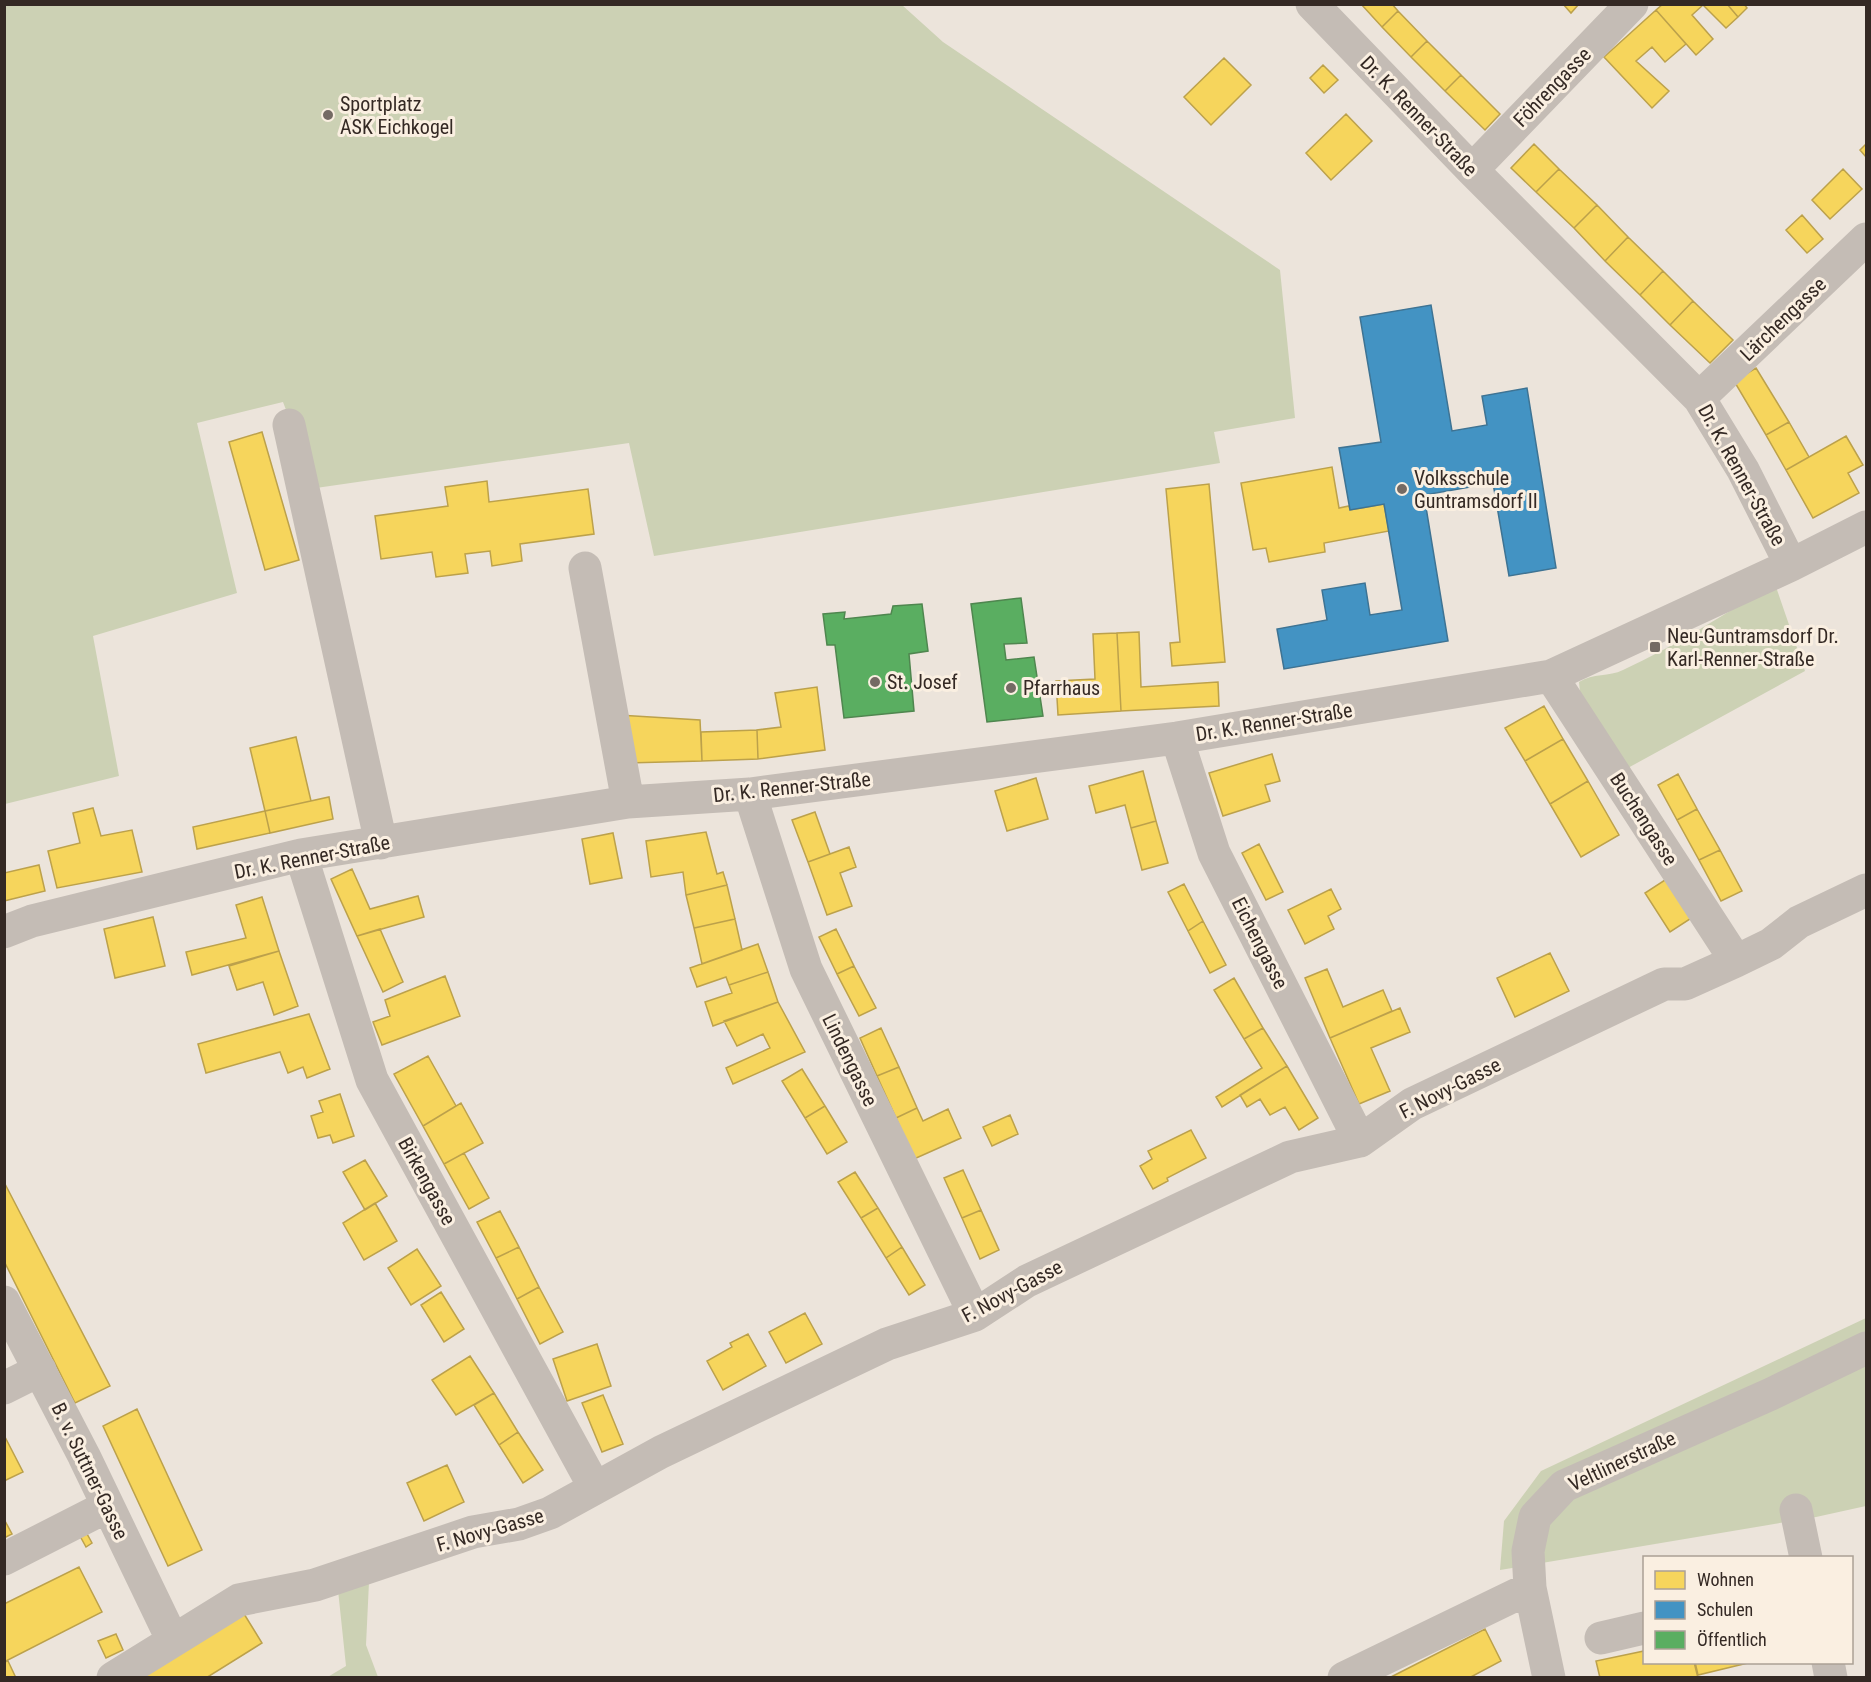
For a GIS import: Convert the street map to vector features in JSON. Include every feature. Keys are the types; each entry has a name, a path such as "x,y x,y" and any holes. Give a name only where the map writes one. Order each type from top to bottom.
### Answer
{"street":[{"name":"Dr. K. Renner-Straße","path":"4,932 32,921 300,855 628,802 750,795 1177,738 1551,676 1791,565 1743,470 1699,398 1472,170 1312,4"},
{"name":"Föhrengasse","path":"1472,170 1632,4"},
{"name":"Lärchengasse","path":"1699,398 1866,239"},
{"path":"289,425 381,843"},
{"path":"1791,565 1866,527"},
{"path":"585,568 628,802"},
{"name":"Buchengasse","path":"1551,676 1736,962"},
{"name":"Eichengasse","path":"1177,738 1214,853 1360,1141"},
{"name":"Lindengasse","path":"750,795 806,969 975,1315"},
{"name":"Birkengasse","path":"300,855 372,1080 595,1488"},
{"name":"F. Novy-Gasse","path":"113,1677 239,1600 315,1585 473,1532 519,1524 550,1513 661,1452 887,1344 975,1315 1027,1281 1290,1157 1360,1141 1412,1104 1664,984 1685,984 1736,962 1771,944 1799,922 1866,890"},
{"name":"B. v. Suttner-Gasse","path":"4,1302 108,1506 173,1641"},
{"name":"Veltlinerstraße","path":"1549,1677 1530,1588 1527,1551 1535,1517 1563,1486 1771,1394 1866,1348"},
{"path":"4,1388 40,1370"},
{"path":"4,1559 108,1506"},
{"path":"1796,1510 1806,1556"},
{"path":"1344,1677 1530,1588"},
{"path":"1601,1638 1643,1628"}],"green space":[{"path":"4,5 902,5 943,42 1280,270 1295,418 1214,432 1220,463 654,556 629,443 316,488 283,402 197,423 237,593 93,636 119,776 5,804"},
{"path":"1775,584 1805,671 1626,769 1580,692 1579,682 1590,677 1618,672 1643,661"},
{"path":"1866,1318 1866,1506 1816,1517 1500,1570 1504,1521 1541,1471"},
{"path":"369,1582 366,1645 378,1677 326,1678 346,1666 338,1590"}],"building: Wohnen":[{"path":"1361,4 1392,4 1398,11 1382,27"},
{"path":"1563,4 1579,4 1571,13"},
{"path":"1663,4 1727,4 1738,17 1726,28 1703,5 1692,15 1713,39 1696,55 1656,10"},
{"path":"1727,4 1744,4 1747,8 1738,17"},
{"path":"1656,10 1686,44 1665,62 1652,47 1636,61 1669,91 1652,108 1604,57"},
{"path":"1398,11 1427,41 1411,57 1382,27"},
{"path":"1427,41 1461,75 1445,91 1411,57"},
{"path":"1224,58 1251,85 1211,125 1184,97"},
{"path":"1323,65 1338,80 1324,93 1310,78"},
{"path":"1461,75 1500,114 1485,130 1445,91"},
{"path":"1346,114 1372,141 1331,180 1306,153"},
{"path":"1534,144 1559,169 1536,192 1511,168"},
{"path":"1866,144 1866,157 1860,150"},
{"path":"1559,169 1597,205 1574,228 1536,192"},
{"path":"1843,169 1862,189 1830,219 1812,200"},
{"path":"1597,205 1628,237 1605,261 1574,228"},
{"path":"1802,215 1823,239 1807,253 1786,230"},
{"path":"1628,237 1663,271 1640,295 1605,261"},
{"path":"1663,271 1693,301 1670,325 1640,295"},
{"path":"1693,301 1733,340 1710,363 1670,325"},
{"path":"1756,368 1789,422 1766,435 1734,381"},
{"path":"1789,422 1809,457 1786,470 1766,435"},
{"path":"262,432 299,560 265,570 229,442"},
{"path":"1846,436 1863,465 1848,473 1859,493 1813,518 1786,470"},
{"path":"1332,467 1339,508 1349,506 1350,510 1384,504 1389,531 1324,543 1325,552 1269,562 1266,548 1253,550 1241,483"},
{"path":"487,481 489,502 588,489 594,534 520,544 522,561 492,566 490,551 465,554 468,573 436,577 432,552 381,559 375,516 448,506 445,487"},
{"path":"1209,484 1225,662 1172,666 1170,643 1180,642 1166,489"},
{"path":"1139,632 1141,687 1218,682 1219,706 1121,711 1117,633"},
{"path":"1117,633 1121,711 1058,715 1056,681 1095,679 1093,634"},
{"path":"817,687 825,750 758,759 757,730 781,727 775,693"},
{"path":"1544,706 1563,739 1525,761 1505,728"},
{"path":"618,715 700,720 702,761 627,763"},
{"path":"757,730 758,759 702,761 701,732"},
{"path":"296,737 311,801 265,811 250,748"},
{"path":"1563,739 1588,781 1550,804 1525,761"},
{"path":"1272,754 1280,781 1265,785 1270,801 1223,816 1209,773"},
{"path":"1143,771 1156,821 1131,828 1125,805 1096,813 1089,786"},
{"path":"1678,774 1697,809 1677,820 1658,785"},
{"path":"1036,778 1048,819 1007,831 995,791"},
{"path":"1588,781 1619,835 1581,857 1550,804"},
{"path":"329,797 333,819 270,833 265,811"},
{"path":"93,808 101,836 132,830 142,872 57,888 48,851 80,843 73,813"},
{"path":"1697,809 1720,850 1699,860 1677,820"},
{"path":"265,811 270,833 197,849 193,827"},
{"path":"815,812 830,854 808,862 792,820"},
{"path":"1156,821 1168,863 1142,870 1131,828"},
{"path":"706,832 717,874 723,872 727,885 686,895 683,872 651,877 646,841"},
{"path":"613,833 622,878 590,884 582,839"},
{"path":"1259,844 1283,892 1266,900 1242,853"},
{"path":"849,847 856,867 840,873 852,906 827,915 808,862"},
{"path":"1720,850 1742,891 1721,901 1699,860"},
{"path":"39,865 45,891 4,901 4,873"},
{"path":"352,869 370,909 418,896 424,917 357,936 331,879"},
{"path":"1668,878 1693,917 1670,932 1645,893"},
{"path":"1184,884 1203,921 1188,931 1168,892"},
{"path":"727,885 735,919 694,928 686,895"},
{"path":"1331,889 1341,909 1328,916 1334,929 1305,944 1288,910"},
{"path":"262,897 279,951 192,975 186,952 246,938 236,905"},
{"path":"153,917 165,966 115,978 104,929"},
{"path":"735,919 742,950 702,964 694,928"},
{"path":"1203,921 1226,965 1210,973 1188,931"},
{"path":"380,929 403,982 383,992 357,936"},
{"path":"836,929 854,966 837,974 819,937"},
{"path":"758,944 768,972 729,985 726,977 697,987 690,968"},
{"path":"279,951 298,1006 274,1015 263,982 237,990 229,966"},
{"path":"1550,953 1569,991 1515,1017 1497,978"},
{"path":"854,966 876,1008 859,1016 837,974"},
{"path":"1327,969 1343,1007 1383,990 1392,1011 1330,1038 1305,978"},
{"path":"768,972 778,1002 713,1026 705,1002 732,993 729,985"},
{"path":"445,976 460,1016 382,1045 373,1022 390,1016 385,1000"},
{"path":"1234,978 1263,1028 1244,1039 1214,990"},
{"path":"778,1002 805,1052 733,1084 726,1068 770,1048 763,1034 737,1046 724,1021"},
{"path":"1400,1008 1410,1032 1371,1048 1390,1091 1359,1104 1330,1038"},
{"path":"309,1014 330,1069 307,1078 303,1067 288,1073 280,1052 206,1073 198,1044"},
{"path":"881,1028 899,1067 877,1076 860,1038"},
{"path":"1263,1028 1287,1066 1222,1107 1216,1097 1262,1068 1244,1039"},
{"path":"428,1056 456,1106 423,1126 394,1074"},
{"path":"1287,1066 1318,1118 1299,1130 1285,1107 1270,1115 1260,1099 1247,1107 1240,1095"},
{"path":"899,1067 917,1108 896,1118 877,1076"},
{"path":"802,1069 825,1106 805,1118 782,1081"},
{"path":"340,1094 354,1136 333,1143 330,1135 318,1138 311,1116 323,1112 319,1101"},
{"path":"461,1103 483,1143 444,1164 423,1126"},
{"path":"825,1106 847,1142 827,1154 805,1118"},
{"path":"917,1108 923,1121 948,1109 961,1138 914,1159 896,1118"},
{"path":"1010,1115 1018,1134 992,1146 983,1127"},
{"path":"1191,1130 1206,1158 1167,1178 1168,1181 1153,1189 1140,1166 1152,1159 1148,1151"},
{"path":"464,1153 489,1198 469,1209 444,1164"},
{"path":"365,1160 387,1196 365,1210 343,1172"},
{"path":"963,1170 981,1210 962,1218 944,1178"},
{"path":"855,1172 878,1208 861,1218 838,1182"},
{"path":"4,1182 110,1386 75,1403 4,1261"},
{"path":"375,1203 397,1241 364,1260 343,1223"},
{"path":"878,1208 902,1247 886,1258 861,1218"},
{"path":"981,1210 999,1250 980,1259 962,1218"},
{"path":"500,1211 519,1247 496,1258 477,1222"},
{"path":"519,1247 539,1287 517,1299 496,1258"},
{"path":"902,1247 925,1285 909,1295 886,1258"},
{"path":"417,1249 441,1286 411,1305 388,1268"},
{"path":"539,1287 563,1332 540,1344 517,1299"},
{"path":"441,1292 464,1329 444,1342 421,1305"},
{"path":"805,1313 822,1344 786,1363 769,1332"},
{"path":"748,1334 766,1366 723,1390 707,1361 732,1347 730,1343"},
{"path":"597,1344 611,1386 567,1401 553,1359"},
{"path":"470,1356 494,1393 456,1415 432,1380"},
{"path":"494,1393 518,1432 499,1445 474,1405"},
{"path":"603,1395 623,1444 602,1452 582,1403"},
{"path":"137,1409 202,1550 168,1566 103,1426"},
{"path":"518,1432 543,1470 523,1483 499,1445"},
{"path":"4,1435 23,1472 4,1481"},
{"path":"447,1465 464,1502 424,1521 407,1483"},
{"path":"4,1519 12,1534 4,1538"},
{"path":"86,1532 92,1543 86,1547 80,1536"},
{"path":"79,1567 102,1612 4,1662 4,1604"},
{"path":"241,1609 262,1643 206,1678 132,1678"},
{"path":"1485,1629 1501,1661 1469,1678 1389,1678"},
{"path":"116,1634 123,1650 106,1658 98,1641"},
{"path":"1643,1651 1643,1664 1694,1664 1698,1678 1600,1678 1596,1661"},
{"path":"8,1661 16,1678 4,1678 4,1662"},
{"path":"1695,1664 1744,1664 1698,1675"}],"building: Schulen":[{"name":"Volksschule Guntramsdorf II","path":"1431,305 1452,431 1487,425 1482,396 1527,388 1556,568 1509,576 1493,483 1424,495 1448,641 1284,669 1277,629 1327,620 1322,590 1365,583 1370,615 1402,610 1384,504 1350,510 1339,448 1381,442 1360,317"}],"building: Öffentlich":[{"name":"Pfarrhaus","path":"1021,598 1027,643 1004,644 1006,660 1034,657 1043,716 987,722 971,604"},
{"name":"St. Josef","path":"922,604 928,651 909,654 914,711 844,718 835,645 827,645 823,614 845,612 844,619 891,614 893,606"}],"place":[{"name":"Sportplatz ASK Eichkogel","path":"328,115"},
{"name":"Volksschule Guntramsdorf II","path":"1402,489"},
{"name":"Neu-Guntramsdorf Dr. Karl-Renner-Straße","path":"1655,647"},
{"name":"St. Josef","path":"875,682"},
{"name":"Pfarrhaus","path":"1011,688"}]}
